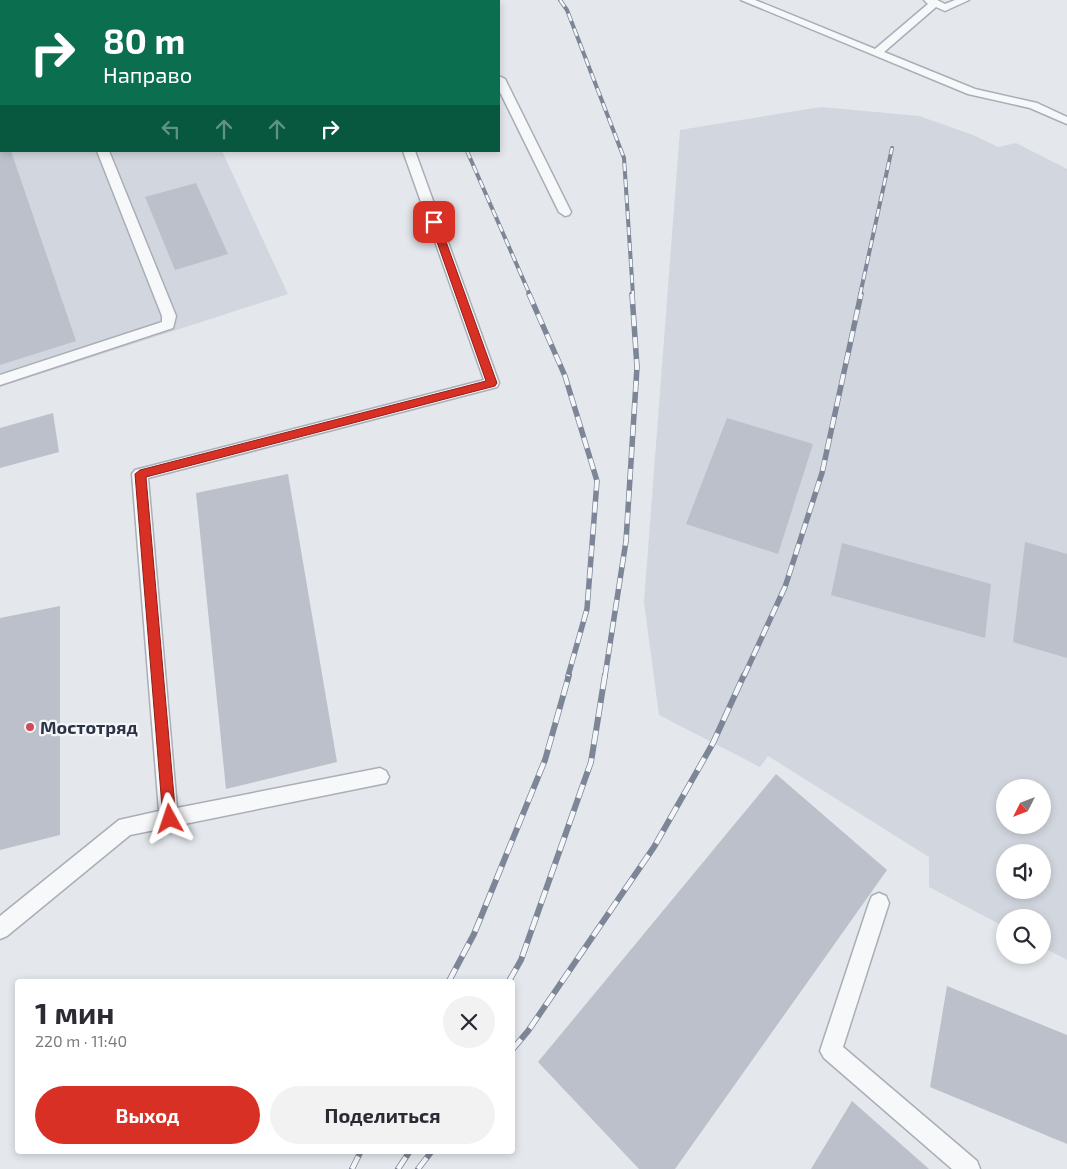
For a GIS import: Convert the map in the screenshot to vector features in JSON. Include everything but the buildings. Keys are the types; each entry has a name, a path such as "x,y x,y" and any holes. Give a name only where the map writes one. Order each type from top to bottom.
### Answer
{"lane":[{"path":"746,0 972,92 1033,106 1067,121"},
{"path":"876,53 932,1 945,8 964,0"},
{"path":"500,81 565,212"},
{"path":"0,380 168,325 169,316 103,152"},
{"path":"170,819 140,474 492,383 409,152"},
{"path":"0,929 126,828 380,777"},
{"path":"880,903 830,1052 968,1169"}],"shaded area":[{"path":"821,107 919,116 973,135 998,147 1016,143 1067,169 1067,960 1051,951 1051,909 996,909 996,922 929,887 929,857 768,756 760,767 659,715 644,602 680,130"},
{"path":"0,152 222,152 288,294 0,387"}],"railway":[{"path":"560,0 567,10 624,158 633,295"},
{"path":"860,295 892,148"},
{"path":"467,152 530,295"},
{"path":"529,294 565,376 597,481 587,609 568,676"},
{"path":"605,676 626,541 637,367 632,294"},
{"path":"744,676 785,587 822,473 861,294"},
{"path":"450,979 474,934 545,760 569,675"},
{"path":"510,979 521,960 591,762 605,675"},
{"path":"515,1046 528,1031 654,847 713,743 744,675"},
{"path":"352,1169 360,1154"},
{"path":"398,1169 408,1154"},
{"path":"418,1169 430,1154"}],"place":[{"name":"Мостотряд","path":"30,727"}],"route":[{"path":"170,819 140,474 492,383 434,222"}]}
